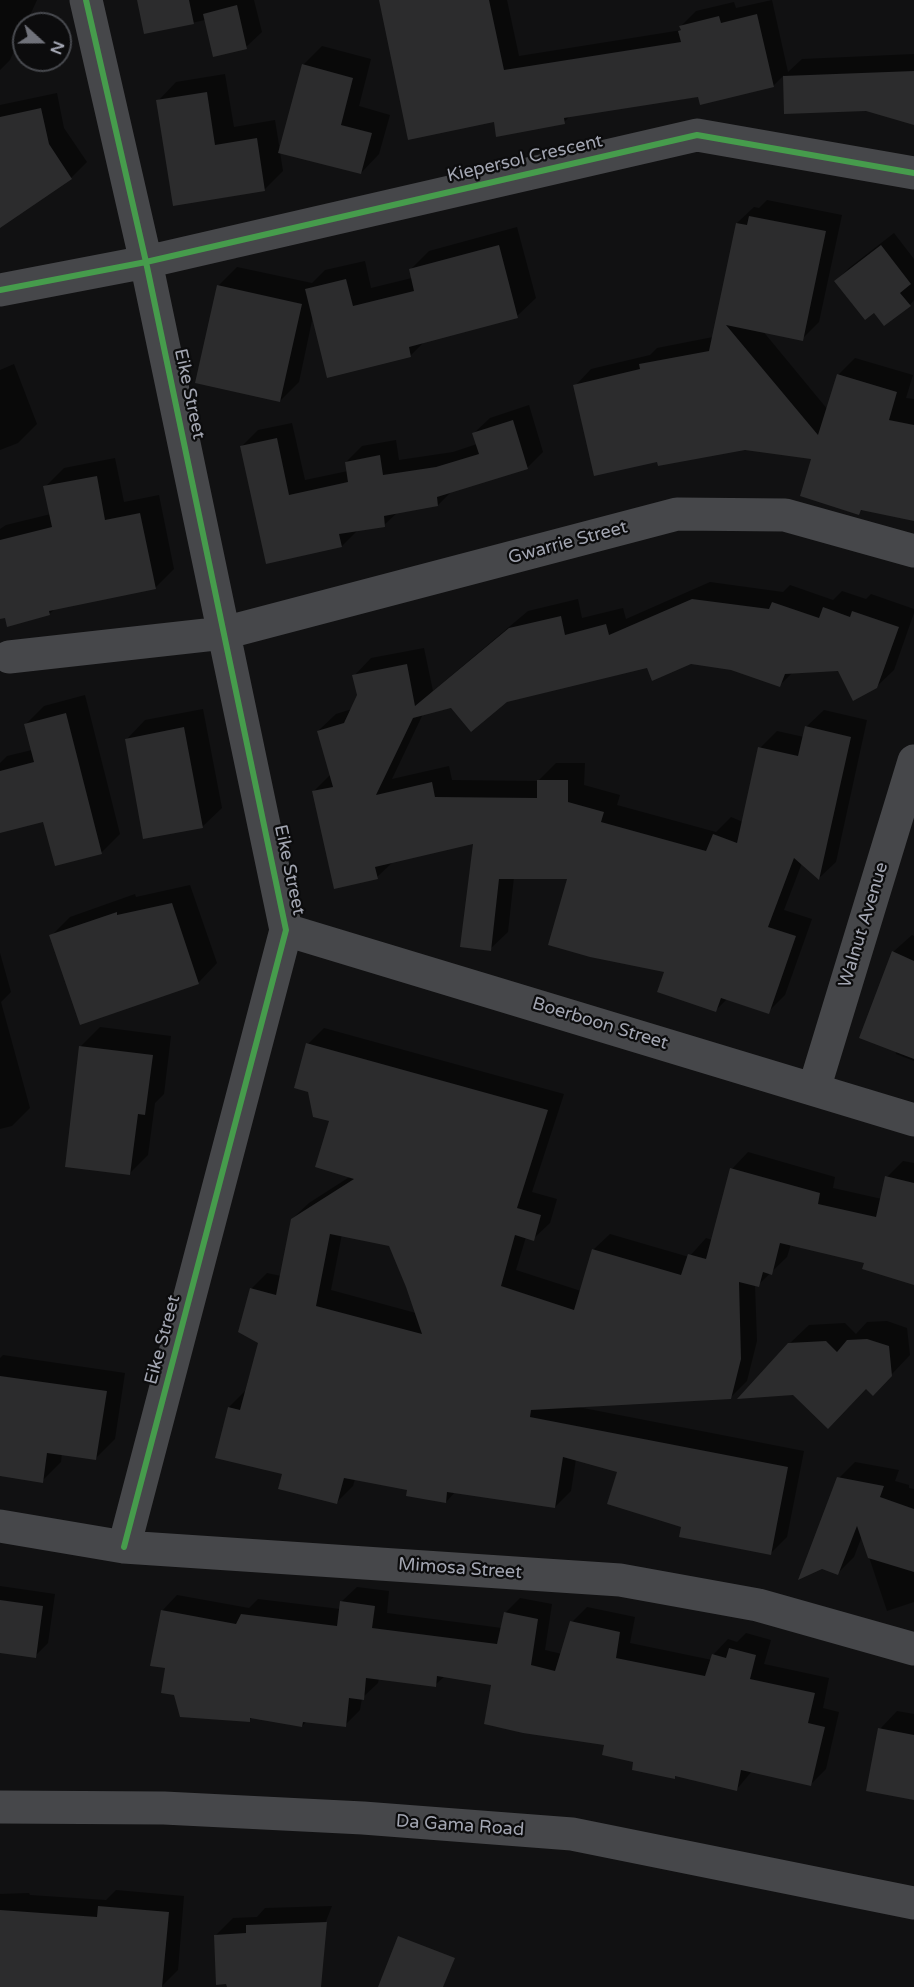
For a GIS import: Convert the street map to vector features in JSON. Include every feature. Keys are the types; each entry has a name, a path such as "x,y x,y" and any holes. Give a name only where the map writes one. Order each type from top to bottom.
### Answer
{"street":[{"name":"Eike Street","path":"86,0 146,262 286,930 124,1547"},
{"name":"Kiepersol Crescent","path":"146,262 697,135 914,173"},
{"path":"0,290 146,262"},
{"name":"Gwarrie Street","path":"224,633 677,514 785,515 914,551"},
{"path":"9,657 224,633"},
{"name":"Walnut Avenue","path":"814,1089 914,761"},
{"name":"Boerboon Street","path":"286,930 914,1120"},
{"name":"Mimosa Street","path":"0,1526 124,1547 620,1580 758,1605 914,1649"},
{"name":"Da Gama Road","path":"0,1807 164,1808 363,1818 572,1834 914,1903"}],"building":[{"path":"137,0 189,0 194,24 144,34"},
{"path":"379,0 489,0 504,70 681,42 679,26 719,16 721,23 757,14 774,87 700,105 698,97 564,118 565,124 496,137 494,122 408,140"},
{"path":"237,5 247,49 213,57 203,14"},
{"path":"302,64 353,78 341,125 372,133 361,174 278,153"},
{"path":"914,71 914,125 866,111 784,114 783,76"},
{"path":"207,92 215,145 257,138 265,191 173,206 156,100"},
{"path":"41,108 49,144 72,179 0,228 0,117"},
{"path":"749,216 826,231 803,341 726,325 818,435 837,374 897,392 889,420 914,425 914,521 861,510 859,515 800,496 811,459 745,450 658,466 657,462 594,476 573,385 640,369 639,364 709,351 736,223 747,225"},
{"path":"499,245 518,318 409,347 411,357 327,378 305,289 346,279 353,306 414,291 409,269"},
{"path":"881,245 911,284 900,293 911,306 884,326 874,313 865,320 834,281"},
{"path":"217,285 302,304 280,402 195,383"},
{"path":"513,420 528,469 437,497 438,506 384,516 385,527 339,534 342,547 266,564 240,446 277,438 289,495 348,482 345,462 380,455 383,475 436,467 479,454 472,433"},
{"path":"97,476 105,520 140,513 156,589 49,611 50,615 7,627 5,618 0,619 0,540 52,527 43,486"},
{"path":"692,599 769,609 772,602 819,618 823,607 850,617 852,611 899,627 877,688 853,701 838,671 785,674 780,687 731,670 691,664 652,681 647,668 507,702 471,732 451,708 413,718 376,795 432,782 435,797 537,798 537,780 568,780 568,802 604,812 601,822 706,851 713,834 737,843 758,747 798,756 805,726 851,737 819,880 794,858 768,927 796,936 769,1014 721,998 716,1012 657,992 664,972 590,957 548,945 567,879 499,879 491,951 460,947 473,844 375,867 378,879 334,889 312,791 333,787 317,731 344,723 357,695 352,675 407,664 415,706 509,628 561,616 565,635 606,624 609,635"},
{"path":"66,713 102,854 55,866 43,822 0,833 0,771 34,762 24,724"},
{"path":"184,727 203,828 143,839 125,739"},
{"path":"172,903 199,984 80,1025 49,935 117,912 117,915"},
{"path":"892,951 914,961 914,1059 859,1038"},
{"path":"306,1043 548,1110 517,1208 541,1215 534,1241 515,1235 501,1286 574,1310 592,1249 681,1275 688,1254 706,1259 730,1168 820,1193 818,1204 876,1217 885,1176 914,1183 914,1285 862,1269 864,1263 780,1243 772,1275 763,1272 759,1287 739,1282 741,1359 731,1399 531,1410 530,1417 788,1467 771,1555 679,1537 681,1527 607,1504 617,1472 563,1457 555,1508 447,1492 446,1503 406,1496 407,1490 344,1478 337,1504 278,1489 282,1474 215,1458 228,1407 240,1410 258,1343 238,1332 250,1288 276,1295 291,1219 354,1179 315,1167 329,1121 313,1117 308,1092 294,1088","holes":["330,1234 389,1246 422,1334 316,1306"]},
{"path":"79,1046 153,1055 145,1115 138,1114 130,1175 65,1167"},
{"path":"867,1339 889,1346 892,1376 873,1396 866,1389 828,1429 793,1395 737,1399 788,1343 826,1341 837,1352 847,1340"},
{"path":"0,1376 107,1391 96,1460 47,1453 43,1483 0,1476"},
{"path":"837,1477 884,1486 880,1497 914,1509 914,1572 868,1558 857,1526 838,1575 822,1569 798,1580"},
{"path":"0,1600 43,1606 36,1658 0,1653"},
{"path":"340,1601 375,1606 372,1628 497,1644 504,1612 538,1619 531,1665 555,1671 570,1621 620,1632 616,1658 705,1676 712,1654 726,1658 729,1648 756,1655 750,1679 815,1693 808,1723 825,1727 811,1786 741,1770 737,1791 675,1776 675,1779 632,1770 633,1762 602,1755 604,1745 523,1733 484,1724 491,1685 437,1676 436,1687 366,1678 364,1700 349,1698 346,1727 303,1722 302,1727 250,1718 250,1722 180,1717 174,1695 161,1693 165,1668 150,1666 161,1610 236,1624 241,1614 337,1626"},
{"path":"878,1728 914,1735 914,1800 866,1791"},
{"path":"98,1906 169,1912 162,1987 0,1987 0,1910 97,1917"},
{"path":"327,1922 321,1987 216,1985 214,1935 246,1933 246,1925"},
{"path":"398,1936 455,1958 443,1987 378,1987"}],"cycle path":[{"path":"86,0 146,262 286,930 124,1547"},
{"path":"0,290 146,262 697,135 914,173"}]}
